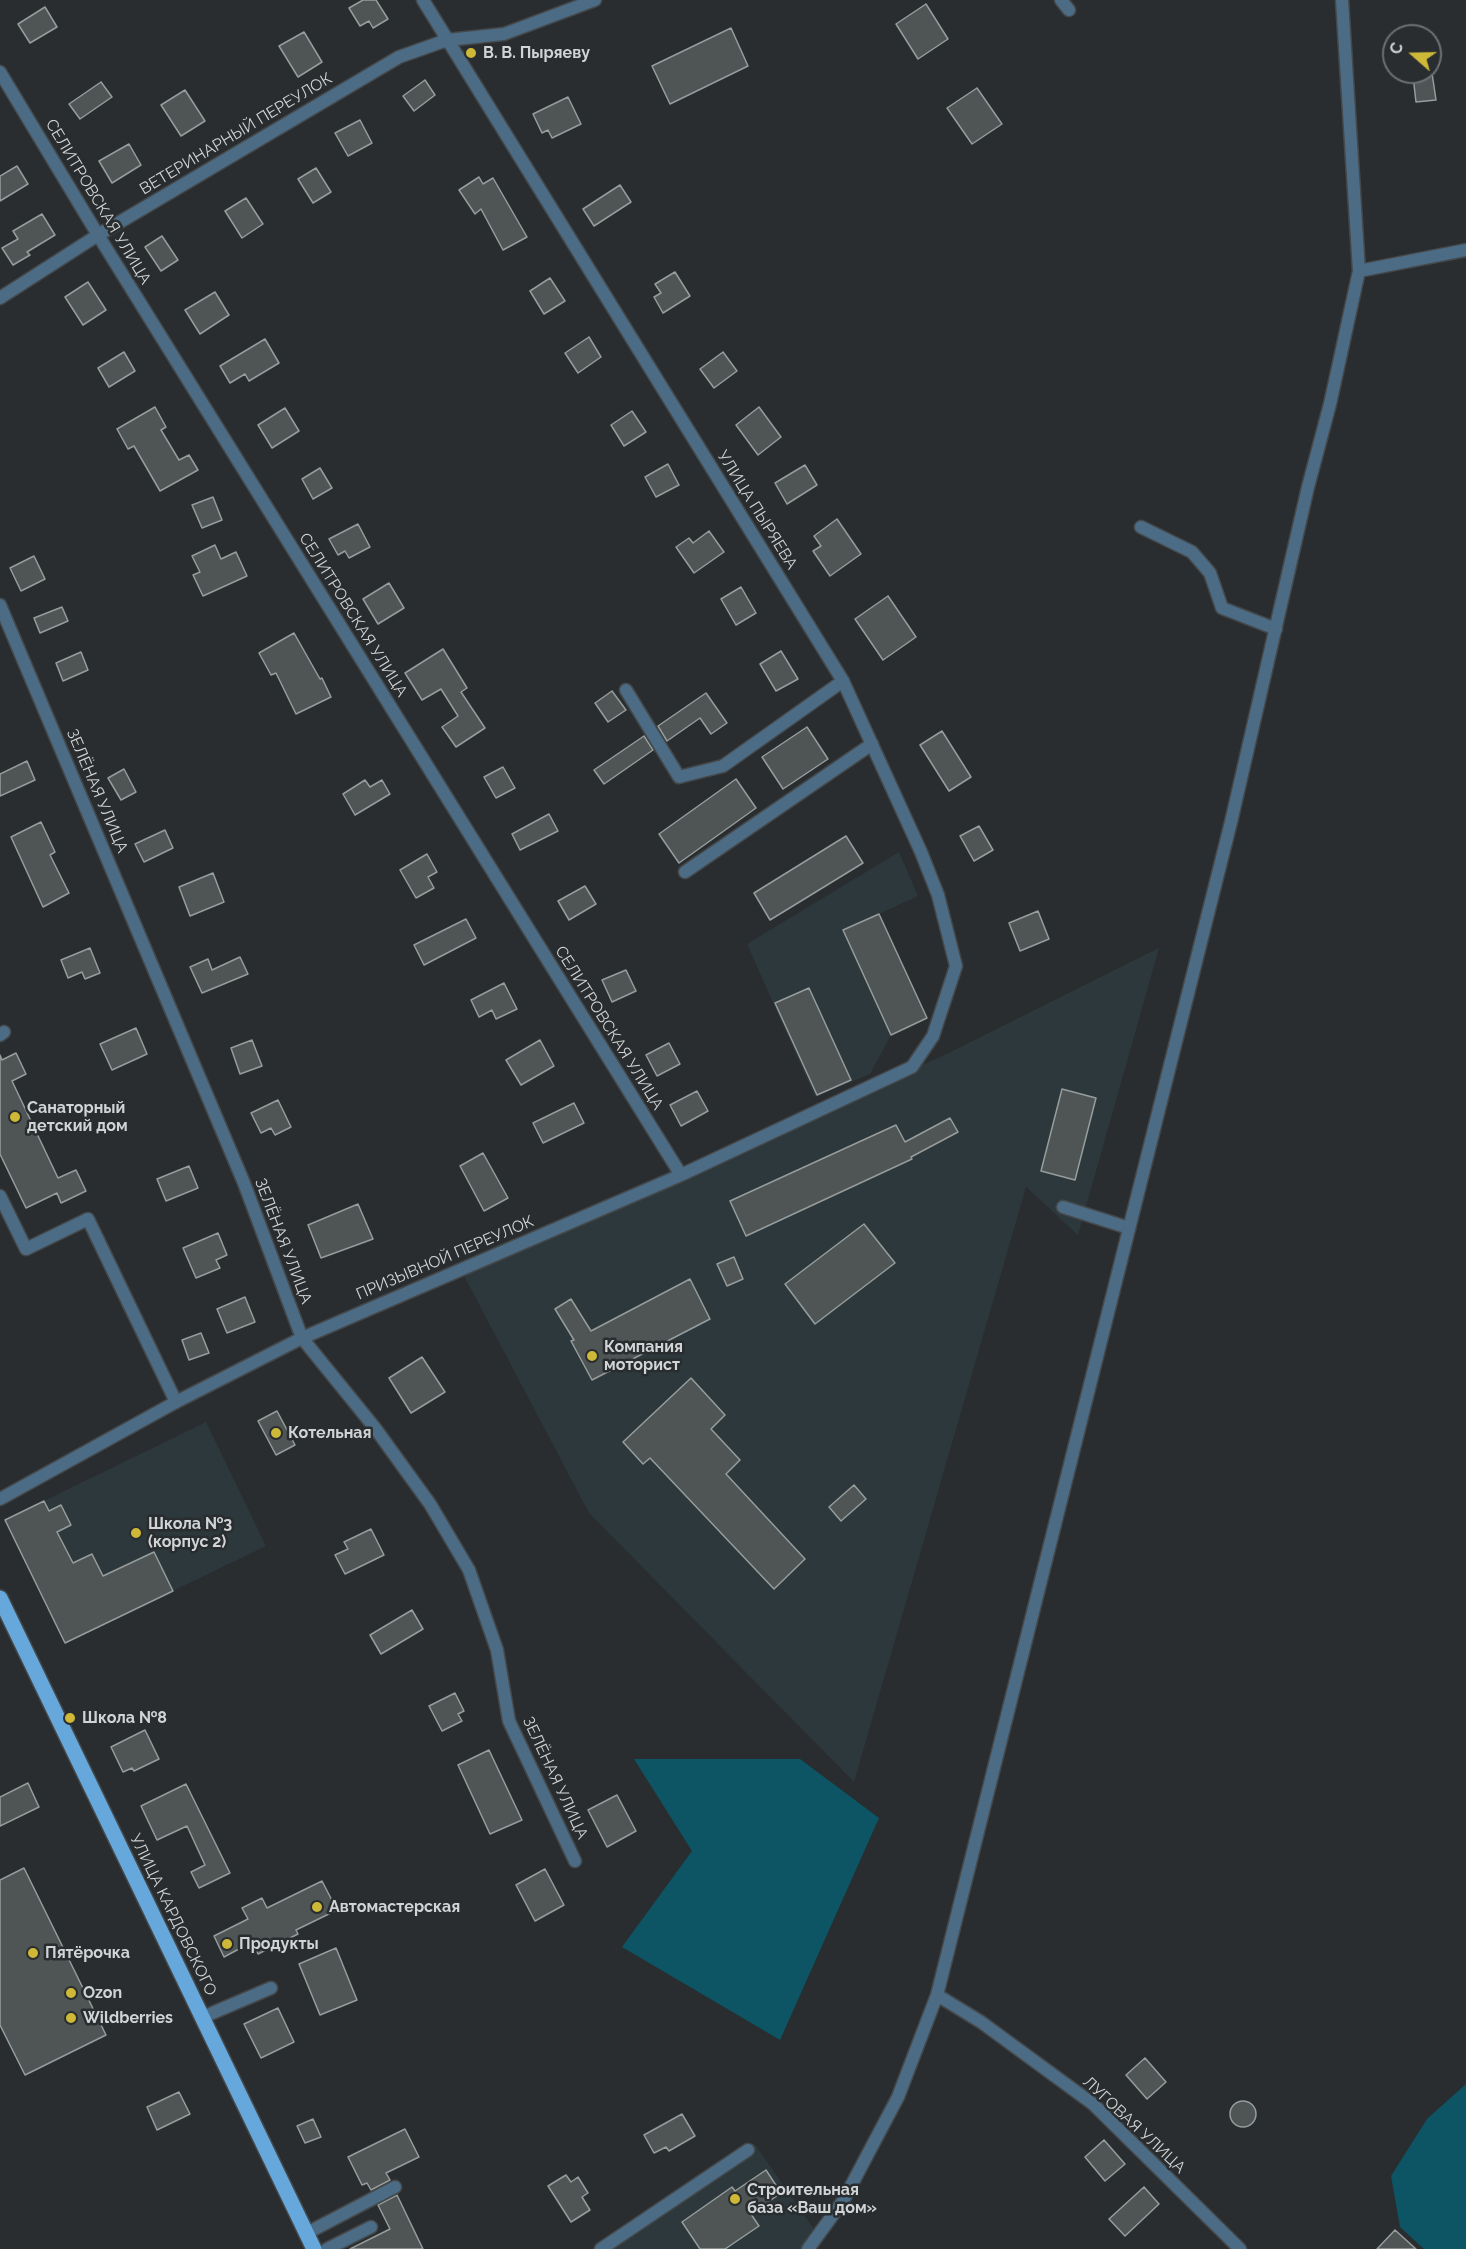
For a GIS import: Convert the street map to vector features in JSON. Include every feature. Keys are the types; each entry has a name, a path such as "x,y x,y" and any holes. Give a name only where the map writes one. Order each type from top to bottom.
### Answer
{"main road":[{"name":"УЛИЦА КАРДОВСКОГО","path":"0,1598 314,2249"}],"street":[{"name":"УЛИЦА ПЫРЯЕВА","path":"423,0 843,681 872,744 938,895 956,966 933,1036 912,1067"},
{"name":"ВЕТЕРИНАРНЫЙ ПЕРЕУЛОК","path":"0,298 98,235 399,57 447,40 504,34 595,0"},
{"path":"808,2249 843,2201 898,2097 937,1995 1231,822 1330,404 1359,271 1342,0"},
{"name":"СЕЛИТРОВСКАЯ УЛИЦА","path":"0,72 98,235 681,1175"},
{"path":"1359,271 1466,250"},
{"path":"1141,527 1192,552 1210,573 1222,608 1275,629"},
{"name":"ЗЕЛЁНАЯ УЛИЦА","path":"0,605 244,1183 302,1338 375,1428 430,1504 470,1570 498,1650 509,1721 574,1861"},
{"path":"626,690 679,777 723,766 843,681"},
{"path":"685,872 872,744"},
{"name":"ПРИЗЫВНОЙ ПЕРЕУЛОК","path":"0,1498 176,1402 302,1338 681,1175 912,1067"},
{"path":"0,1196 26,1249 88,1219 176,1402"},
{"path":"1063,1206 1129,1228"},
{"path":"203,2017 271,1988"},
{"name":"ЛУГОВАЯ УЛИЦА","path":"937,1995 981,2022 1093,2104 1240,2249"},
{"path":"601,2249 748,2150"},
{"path":"307,2233 395,2187"},
{"path":"327,2249 371,2227"}],"shaded area":[{"path":"899,852 918,896 879,914 927,1018 891,1035 870,1074 815,1097 747,944"},
{"path":"1159,948 1078,1235 1026,1187 854,1782 589,1513 462,1272 951,1052"},
{"name":"Школа №3 (корпус 2)","path":"206,1422 266,1546 65,1643 5,1520"},
{"path":"634,1759 800,1759 879,1818 780,2040 622,1947 692,1851"},
{"path":"1466,2084 1466,2249 1424,2249 1400,2227 1391,2176 1427,2119"},
{"name":"Строительная база «Ваш дом»","path":"754,2143 818,2235 808,2249 604,2249"}],"building":[{"path":"363,0 376,0 388,19 373,28 369,21 360,26 349,8"},
{"path":"926,4 948,39 918,59 896,24"},
{"path":"45,7 57,27 30,43 18,24"},
{"path":"731,28 748,66 670,104 652,66"},
{"path":"304,32 322,62 298,77 279,46"},
{"path":"425,80 435,95 414,111 403,96"},
{"path":"101,82 112,97 80,119 69,104"},
{"path":"1414,84 1434,84 1436,100 1416,102"},
{"path":"977,88 1002,124 972,144 947,108"},
{"path":"185,90 205,121 181,136 161,105"},
{"path":"568,97 581,124 552,138 548,130 542,133 533,114"},
{"path":"360,120 372,143 348,156 335,133"},
{"path":"129,144 141,165 112,183 99,161"},
{"path":"17,166 28,184 0,201 0,176"},
{"path":"316,168 331,192 313,203 298,179"},
{"path":"479,177 483,184 493,178 527,237 503,250 481,209 475,214 459,190"},
{"path":"620,185 631,202 594,226 583,209"},
{"path":"246,198 263,224 242,238 225,211"},
{"path":"42,214 55,235 27,252 30,255 13,265 2,248 18,239 13,231"},
{"path":"162,236 178,260 161,271 145,247"},
{"path":"675,272 690,296 663,313 654,297 661,293 655,284"},
{"path":"550,278 565,301 544,314 530,291"},
{"path":"88,282 106,310 83,325 65,297"},
{"path":"215,292 229,315 200,334 185,310"},
{"path":"589,337 601,357 578,373 565,353"},
{"path":"265,339 279,363 249,381 245,374 230,383 220,366"},
{"path":"124,352 135,371 109,387 98,368"},
{"path":"723,352 737,371 714,388 700,369"},
{"path":"155,407 166,427 161,430 179,460 189,455 198,470 160,491 134,446 128,449 117,429"},
{"path":"759,407 781,437 758,455 736,425"},
{"path":"285,408 299,431 272,448 258,425"},
{"path":"632,411 646,432 624,446 611,425"},
{"path":"668,464 679,485 656,497 645,477"},
{"path":"805,465 817,485 787,504 775,483"},
{"path":"320,468 332,488 313,499 302,479"},
{"path":"213,497 222,520 202,528 192,505"},
{"path":"837,519 861,554 830,576 813,551 821,546 814,536"},
{"path":"358,524 370,547 349,558 345,551 338,555 329,539"},
{"path":"709,531 724,552 694,573 676,547 689,538 693,543"},
{"path":"215,545 221,559 236,552 247,576 203,596 193,575 200,572 192,556"},
{"path":"34,556 45,579 21,591 10,568"},
{"path":"389,583 404,608 378,624 363,599"},
{"path":"741,587 756,613 736,625 721,599"},
{"path":"888,596 916,637 883,660 855,619"},
{"path":"62,607 68,621 40,633 34,618"},
{"path":"294,633 331,697 296,714 276,673 271,675 259,653"},
{"path":"443,649 467,688 461,692 485,728 456,747 442,727 458,716 441,689 422,700 405,673"},
{"path":"781,651 798,679 776,691 760,664"},
{"path":"81,652 88,670 63,681 56,663"},
{"path":"612,691 626,710 608,722 595,703"},
{"path":"706,693 727,723 711,734 700,718 667,741 658,726"},
{"path":"807,727 828,759 783,789 762,757"},
{"path":"942,731 971,777 949,791 920,745"},
{"path":"644,736 653,750 604,784 594,770"},
{"path":"27,761 35,780 0,796 0,774"},
{"path":"503,767 515,788 496,798 484,777"},
{"path":"124,769 136,792 121,800 108,778"},
{"path":"736,779 756,808 679,863 659,834"},
{"path":"365,780 370,787 382,780 390,794 355,815 343,794"},
{"path":"549,814 558,831 520,850 512,834"},
{"path":"41,822 55,852 50,855 69,893 43,907 11,837"},
{"path":"979,826 993,850 974,861 960,836"},
{"path":"165,830 173,848 144,862 135,844"},
{"path":"846,836 863,863 770,920 754,893"},
{"path":"427,854 437,872 428,877 434,888 416,898 400,870"},
{"path":"213,873 224,902 190,916 179,887"},
{"path":"585,886 596,904 569,920 558,901"},
{"path":"1038,911 1049,939 1020,951 1009,923"},
{"path":"879,914 927,1018 891,1035 843,930"},
{"path":"466,919 476,938 424,965 414,945"},
{"path":"90,948 100,973 85,979 82,972 68,978 61,960"},
{"path":"240,957 248,974 202,993 190,967 208,959 212,970"},
{"path":"626,970 636,991 612,1002 602,980"},
{"path":"504,983 517,1009 496,1019 492,1010 479,1017 471,1000"},
{"path":"809,988 851,1080 817,1095 775,1003"},
{"path":"136,1028 147,1054 112,1070 100,1044"},
{"path":"252,1040 262,1066 240,1074 231,1048"},
{"path":"540,1040 554,1066 521,1085 506,1060"},
{"path":"669,1043 680,1064 657,1076 646,1055"},
{"name":"Санаторный детский дом","path":"16,1053 26,1074 12,1081 58,1178 76,1170 86,1191 61,1203 57,1193 26,1208 0,1154 0,1055 2,1060"},
{"path":"1062,1089 1096,1098 1075,1180 1041,1171"},
{"path":"697,1091 708,1111 681,1126 670,1105"},
{"path":"278,1100 291,1127 275,1135 271,1128 261,1133 251,1113"},
{"path":"574,1103 584,1123 543,1143 533,1123"},
{"path":"950,1118 958,1132 911,1157 912,1159 746,1236 730,1201 896,1125 905,1142"},
{"path":"483,1153 508,1198 484,1211 460,1166"},
{"path":"189,1166 198,1188 166,1201 157,1179"},
{"path":"358,1204 373,1239 321,1258 308,1225"},
{"path":"864,1224 895,1263 815,1324 785,1284"},
{"path":"218,1233 227,1255 216,1260 220,1268 196,1278 183,1248"},
{"path":"734,1257 743,1279 727,1286 717,1264"},
{"path":"690,1279 710,1319 592,1380 571,1341 574,1340 555,1309 571,1299 591,1331"},
{"path":"245,1297 255,1322 227,1333 217,1309"},
{"path":"201,1333 209,1353 189,1360 182,1340"},
{"path":"422,1357 445,1392 411,1413 389,1378"},
{"path":"691,1378 725,1415 711,1429 740,1460 726,1474 805,1559 774,1589 650,1458 643,1464 623,1442"},
{"name":"Котельная","path":"277,1411 295,1445 276,1455 258,1421"},
{"path":"854,1485 866,1499 841,1521 829,1507"},
{"path":"44,1501 49,1511 61,1505 71,1525 57,1532 73,1563 92,1554 103,1576 154,1552 173,1591 65,1643 5,1520"},
{"path":"371,1529 384,1555 345,1574 335,1555 348,1549 344,1542"},
{"path":"412,1610 423,1629 381,1654 370,1635"},
{"path":"455,1693 464,1711 458,1714 462,1721 442,1731 429,1706"},
{"path":"145,1730 159,1759 134,1771 132,1768 123,1772 111,1747"},
{"path":"489,1750 522,1820 490,1834 458,1765"},
{"path":"28,1783 39,1807 0,1826 0,1797"},
{"path":"186,1784 230,1873 199,1888 191,1872 205,1865 187,1826 157,1840 141,1806"},
{"path":"617,1795 636,1831 607,1847 588,1810"},
{"name":"Пятёрочка","path":"24,1868 106,2035 25,2075 0,2025 0,1880"},
{"path":"545,1869 564,1905 535,1921 516,1885"},
{"path":"322,1881 337,1910 296,1930 298,1934 258,1954 252,1942 224,1957 214,1936 248,1919 242,1908 262,1898 267,1908"},
{"path":"336,1948 357,2000 320,2015 299,1964"},
{"path":"278,2008 294,2042 261,2058 244,2024"},
{"path":"1145,2058 1166,2082 1147,2099 1126,2075"},
{"path":"179,2092 190,2114 157,2130 147,2107"},
{"path":"1243,2101 1252,2105 1256,2114 1252,2123 1243,2127 1234,2123 1230,2114 1234,2105"},
{"path":"682,2114 695,2136 669,2151 666,2147 654,2153 644,2135"},
{"path":"313,2119 321,2137 305,2143 297,2126"},
{"path":"405,2129 419,2157 386,2173 390,2180 371,2190 367,2183 362,2185 348,2157"},
{"path":"1104,2140 1125,2164 1105,2181 1085,2157"},
{"path":"766,2170 781,2193 751,2214 759,2226 725,2249 700,2249 682,2222 732,2187 735,2191"},
{"path":"566,2175 571,2182 578,2177 588,2193 582,2197 590,2210 571,2222 548,2186"},
{"path":"1144,2187 1159,2204 1125,2236 1109,2219"},
{"path":"397,2195 423,2249 350,2249 390,2229 378,2205"},
{"path":"1395,2230 1416,2249 1377,2249"}],"place":[{"name":"В. В. Пыряеву","path":"471,53"},
{"name":"Санаторный детский дом","path":"15,1117"},
{"name":"Компания моторист","path":"592,1356"},
{"name":"Котельная","path":"276,1433"},
{"name":"Школа №3 (корпус 2)","path":"136,1533"},
{"name":"Школа №8","path":"70,1718"},
{"name":"Автомастерская","path":"317,1907"},
{"name":"Продукты","path":"227,1944"},
{"name":"Пятёрочка","path":"33,1953"},
{"name":"Ozon","path":"71,1993"},
{"name":"Wildberries","path":"71,2018"},
{"name":"Строительная база «Ваш дом»","path":"735,2199"}]}
